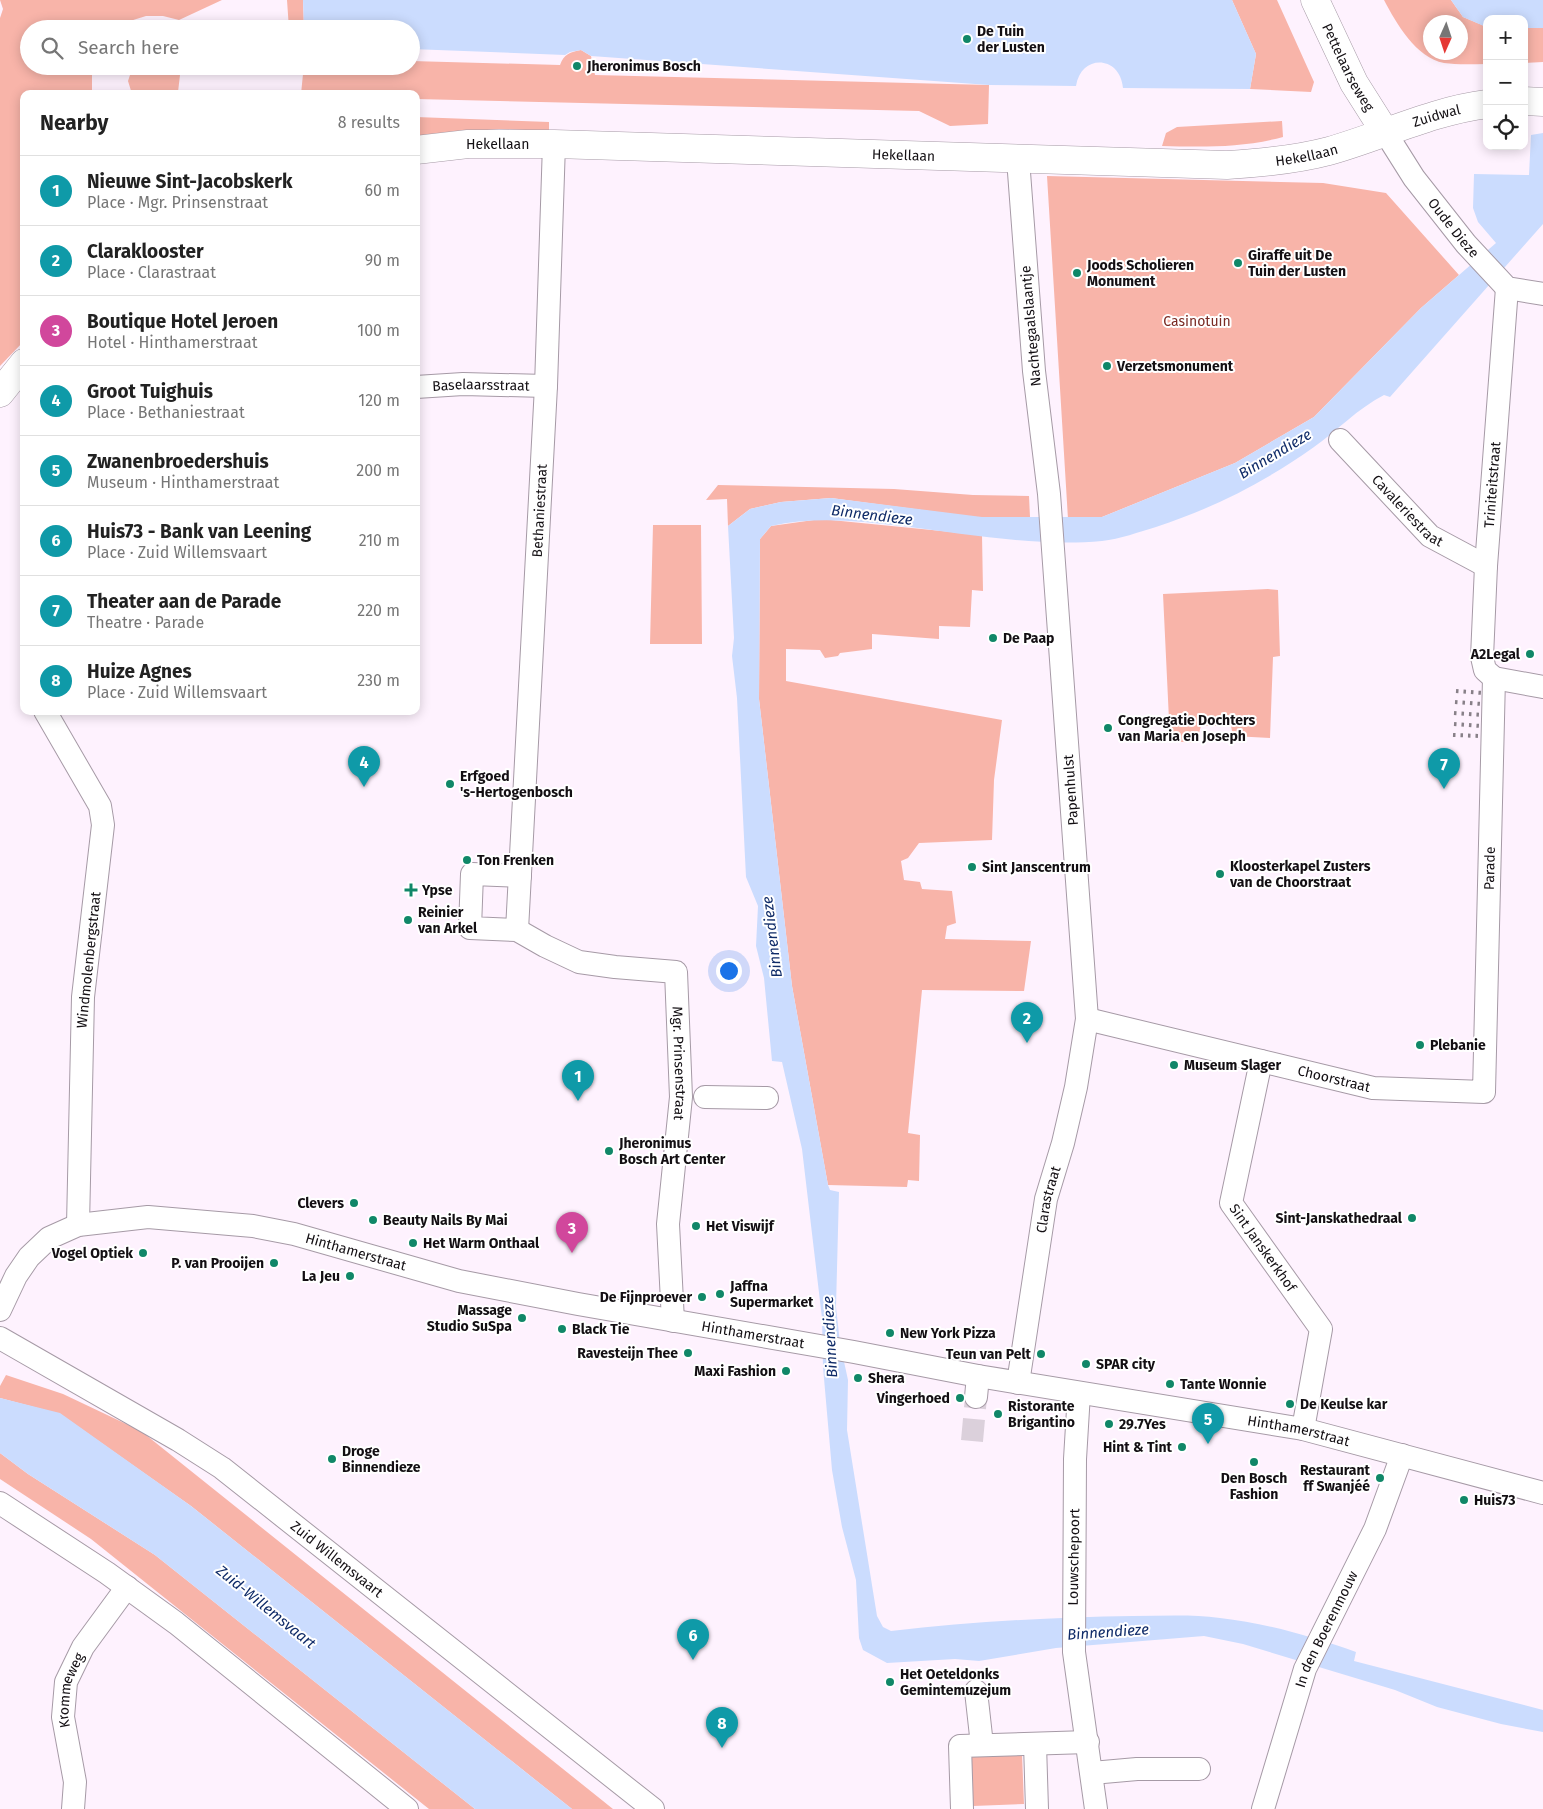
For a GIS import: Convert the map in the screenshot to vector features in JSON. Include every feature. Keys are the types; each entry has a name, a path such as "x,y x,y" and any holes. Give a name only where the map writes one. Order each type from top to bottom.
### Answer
{"main road":[{"name":"Pettelaarseweg","path":"1315,0 1354,83 1386,132"},
{"path":"1528,102 1543,102"},
{"name":"Zuidwal","path":"1386,132 1457,108 1483,105"},
{"name":"Hekellaan","path":"420,150 468,144 554,144 1227,165 1278,162 1330,151 1386,132"},
{"path":"0,393 20,368"}],"street":[{"name":"Oude Dieze","path":"1386,132 1414,178 1466,244 1503,283"},
{"name":"Bethaniestraat","path":"518,930 546,386 554,144"},
{"name":"Nachtegaalslaantje","path":"1018,159 1034,371 1049,494 1054,562"},
{"path":"1503,283 1543,294"},
{"name":"Triniteitstraat","path":"1494,678 1485,670 1482,657 1503,283"},
{"name":"Baselaarsstraat","path":"420,387 463,384 546,386"},
{"name":"Cavaleriestraat","path":"1340,440 1430,536 1486,566"},
{"name":"Papenhulst","path":"1054,562 1087,1019"},
{"path":"1494,678 1543,687"},
{"name":"Parade","path":"1465,1091 1484,1092 1494,678"},
{"name":"Windmolenbergstraat","path":"47,715 100,806 102,816 83,997 80,1049 78,1225"},
{"path":"518,930 470,928 472,874 520,876"},
{"name":"Mgr. Prinsenstraat","path":"518,930 578,962 676,972 692,1097 668,1224 673,1321"},
{"name":"Choorstraat","path":"1087,1019 1373,1088 1465,1091"},
{"name":"Clarastraat","path":"1018,1383 1046,1199 1063,1143 1076,1087 1087,1019"},
{"name":"Sint Janskerkhof","path":"1261,1061 1231,1203 1321,1329 1303,1429"},
{"path":"692,1097 767,1098"},
{"name":"Hinthamerstraat","path":"0,1310 16,1276 29,1256 49,1238 78,1225 148,1217 253,1226 294,1234 459,1281 673,1321 854,1352 977,1387 1018,1383 1303,1429 1543,1494"},
{"name":"Zuid Willemsvaart","path":"0,1338 178,1440 222,1468 653,1809"},
{"name":"Louwschepoort","path":"1080,1393 1075,1459 1074,1652 1096,1809"},
{"name":"In den Boerenmouw","path":"1263,1809 1305,1669 1322,1631 1368,1544 1402,1455"},
{"path":"0,1503 127,1587 176,1623 407,1809"},
{"name":"Krommeweg","path":"73,1809 75,1782 62,1717 66,1682 83,1647 127,1587"},
{"path":"976,1692 982,1746"},
{"path":"962,1809 960,1746 1088,1742"},
{"path":"1035,1744 1037,1809"},
{"path":"1092,1773 1137,1769 1199,1769"}],"green space":[{"path":"0,0 222,0 179,20 163,16 146,16 133,20 20,20 20,75 92,75 92,90 20,90 20,345 0,366 0,18 3,9"},
{"path":"287,0 303,0 304,20 288,20"},
{"path":"1232,0 1277,0 1314,82 1311,92 1250,89 1256,54"},
{"path":"1384,0 1451,0 1462,15 1423,15 1423,53 1401,29"},
{"path":"1468,19 1483,25 1483,64 1444,63 1434,60 1468,60"},
{"path":"1528,28 1543,28 1543,62 1528,63"},
{"path":"581,50 591,56 595,75 989,85 988,124 950,126 919,111 420,99 420,90 301,90 303,75 420,75 420,61 560,65 563,58"},
{"path":"130,75 180,75 178,90 131,90 128,81"},
{"path":"420,117 549,122 549,131 499,129 420,136"},
{"path":"1282,121 1283,137 1268,141 1222,146 1162,146 1166,133 1177,127"},
{"name":"Casinotuin","path":"1047,176 1323,183 1386,193 1459,275 1421,308 1314,417 1235,463 1102,517 1068,519"},
{"path":"718,485 894,489 973,495 1029,496 1030,517 982,518 831,498 781,502 750,509 728,526 727,499 706,500"},
{"path":"821,519 982,535 983,591 972,590 970,627 939,626 939,639 872,634 872,649 840,653 838,656 825,658 820,650 786,649 786,681 1002,720 994,780 992,840 919,843 908,858 901,861 904,880 920,882 922,889 952,891 956,923 947,926 945,939 1031,941 1024,991 922,990 908,1133 920,1135 919,1181 908,1180 907,1187 828,1185 792,986 759,699 760,539 771,526"},
{"path":"653,525 701,525 702,644 650,644"},
{"path":"1278,590 1280,656 1273,657 1270,738 1233,736 1231,726 1201,726 1196,743 1170,741 1163,594"},
{"path":"6,1375 63,1394 141,1431 613,1809 572,1809 191,1506 60,1414 0,1398 0,1386"},
{"path":"0,1453 28,1474 155,1555 475,1809 429,1809 91,1539 0,1479"},
{"path":"1022,1754 1024,1804 973,1806 971,1755"}],"water":[{"path":"303,0 1232,0 1256,54 1250,89 1123,88 1120,77 1115,69 1108,64 1100,63 1092,64 1085,68 1079,76 1076,86 989,85 591,56 581,50 565,55 420,49 420,20 304,20"},
{"path":"1451,0 1543,0 1543,28 1528,28 1528,15 1483,15 1483,26 1468,19 1468,15 1462,15"},
{"name":"Binnendieze","path":"1543,133 1543,224 1390,397 1384,395 1374,401 1295,460 1238,493 1199,511 1156,527 1116,539 1102,541 1027,541 836,520 804,521 771,526 760,539 759,699 792,986 828,1185 830,1190 839,1192 836,1307 840,1343 848,1380 847,1430 877,1616 883,1627 891,1631 981,1623 1103,1617 1187,1616 1237,1620 1289,1631 1356,1652 1354,1661 1543,1710 1543,1732 1501,1724 1437,1707 1395,1690 1243,1644 1204,1636 1056,1648 979,1661 955,1659 887,1663 863,1650 859,1638 856,1580 842,1527 832,1470 823,1367 822,1318 802,1149 782,1062 772,1061 764,978 756,946 758,906 746,877 737,698 732,656 734,638 728,526 750,509 781,502 831,498 982,517 1102,517 1235,463 1314,417 1421,308 1496,243 1478,222 1473,208 1474,174 1529,175 1531,135"},
{"name":"Zuid-Willemsvaart","path":"0,1398 60,1413 191,1506 572,1809 475,1809 155,1555 28,1474 0,1453"}],"tunnel":[{"path":"972,1441 976,1397"}],"railway":[{"path":"1456,691 1483,693"},
{"path":"1455,702 1482,704"},
{"path":"1454,713 1482,715"},
{"path":"1454,724 1481,726"},
{"path":"1453,735 1480,736"}],"place":[{"name":"De Tuin der Lusten","path":"967,39"},
{"name":"Jheronimus Bosch","path":"577,66"},
{"name":"Giraffe uit De Tuin der Lusten","path":"1238,263"},
{"name":"Joods Scholieren Monument","path":"1077,273"},
{"name":"Verzetsmonument","path":"1107,366"},
{"name":"De Paap","path":"993,638"},
{"name":"A2Legal","path":"1530,654"},
{"name":"Congregatie Dochters van Maria en Joseph","path":"1108,728"},
{"name":"Erfgoed 's-Hertogenbosch","path":"450,784"},
{"name":"Groot Tuighuis","path":"364,787"},
{"name":"Theater aan de Parade","path":"1444,789"},
{"name":"Ton Frenken","path":"467,860"},
{"name":"Sint Janscentrum","path":"972,867"},
{"name":"Kloosterkapel Zusters van de Choorstraat","path":"1220,874"},
{"name":"Ypse","path":"411,890"},
{"name":"Reinier van Arkel","path":"408,920"},
{"name":"Claraklooster","path":"1027,1043"},
{"name":"Plebanie","path":"1420,1045"},
{"name":"Museum Slager","path":"1174,1065"},
{"name":"Nieuwe Sint-Jacobskerk","path":"578,1101"},
{"name":"Jheronimus Bosch Art Center","path":"609,1151"},
{"name":"Clevers","path":"354,1203"},
{"name":"Sint-Janskathedraal","path":"1412,1218"},
{"name":"Beauty Nails By Mai","path":"373,1220"},
{"name":"Het Viswijf","path":"696,1226"},
{"name":"Het Warm Onthaal","path":"413,1243"},
{"name":"Vogel Optiek","path":"143,1253"},
{"name":"Boutique Hotel Jeroen","path":"572,1253"},
{"name":"P. van Prooijen","path":"274,1263"},
{"name":"La Jeu","path":"350,1276"},
{"name":"Jaffna Supermarket","path":"720,1294"},
{"name":"De Fijnproever","path":"702,1297"},
{"name":"Massage Studio SuSpa","path":"522,1318"},
{"name":"Black Tie","path":"562,1329"},
{"name":"New York Pizza","path":"890,1333"},
{"name":"Ravesteijn Thee","path":"688,1353"},
{"name":"Teun van Pelt","path":"1041,1354"},
{"name":"SPAR city","path":"1086,1364"},
{"name":"Maxi Fashion","path":"786,1371"},
{"name":"Shera","path":"858,1378"},
{"name":"Tante Wonnie","path":"1170,1384"},
{"name":"Vingerhoed","path":"960,1398"},
{"name":"De Keulse kar","path":"1290,1404"},
{"name":"Ristorante Brigantino","path":"998,1414"},
{"name":"29.7Yes","path":"1109,1424"},
{"name":"Zwanenbroedershuis","path":"1208,1444"},
{"name":"Hint & Tint","path":"1182,1447"},
{"name":"Droge Binnendieze","path":"332,1459"},
{"name":"Den Bosch Fashion","path":"1254,1462"},
{"name":"Restaurant ff Swanjéé","path":"1380,1478"},
{"name":"Huis73","path":"1464,1500"},
{"name":"Huis73 - Bank van Leening","path":"693,1660"},
{"name":"Het Oeteldonks Gemintemuzejum","path":"890,1682"},
{"name":"Huize Agnes","path":"722,1748"}]}
